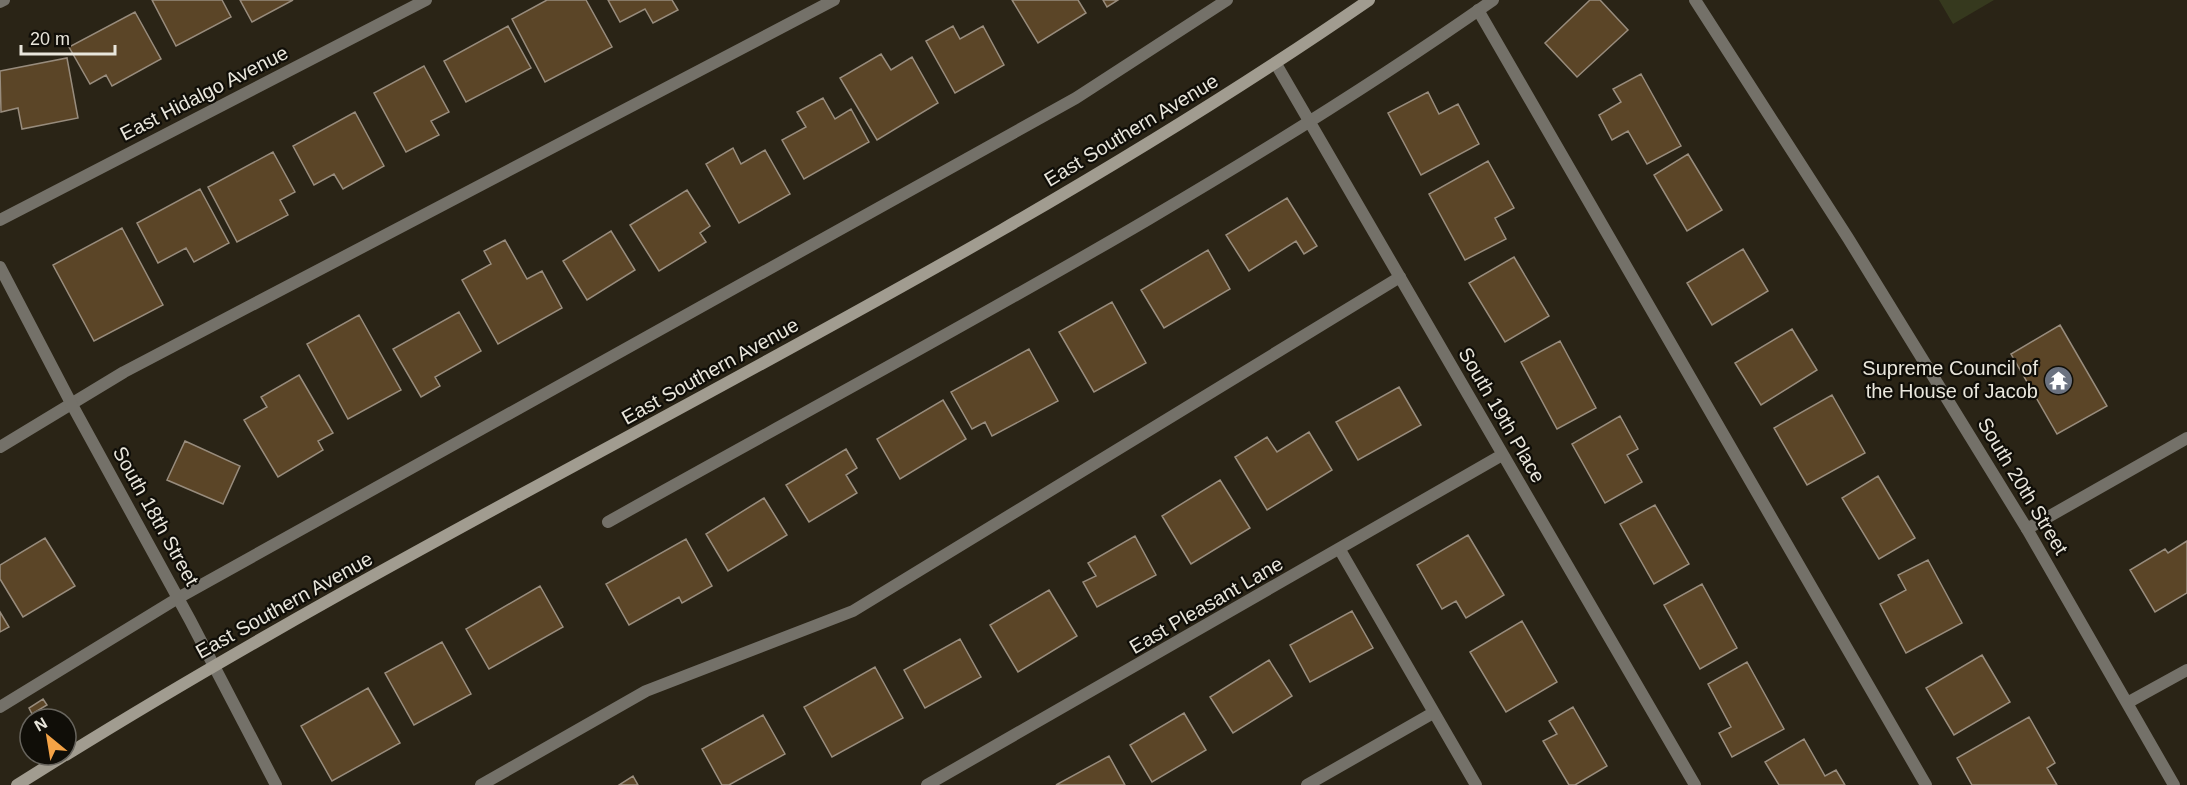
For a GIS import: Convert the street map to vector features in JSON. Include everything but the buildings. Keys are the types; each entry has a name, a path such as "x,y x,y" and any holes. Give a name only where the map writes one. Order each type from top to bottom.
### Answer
{"main road":[{"name":"East Southern Avenue","path":"78,748 214,667 475,520 752,371 1097,176 1276,64 1364,2"},
{"name":"East Southern Avenue","path":"17,785 46,767"}],"street":[{"path":"0,2 4,0"},
{"name":"East Hidalgo Avenue","path":"0,220 426,0"},
{"path":"0,447 124,372 834,0"},
{"path":"0,707 178,598 1076,98 1227,0"},
{"path":"608,522 1113,239 1308,121 1493,0"},
{"name":"South 20th Street","path":"1695,0 1848,238 2027,529 2174,785"},
{"path":"1478,10 1926,785"},
{"name":"South 19th Place","path":"1276,64 1693,784"},
{"name":"South 18th Street","path":"0,267 276,785"},
{"path":"481,785 645,691 853,611 1400,277"},
{"path":"2027,529 2187,438"},
{"name":"East Pleasant Lane","path":"927,785 1502,455"},
{"path":"1340,550 1476,785"},
{"path":"2127,703 2187,670"},
{"path":"1307,785 1434,712"}],"green space":[{"path":"1939,0 1994,0 1953,24"}],"place":[{"name":"Supreme Council of the House of Jacob","path":"2059,380"}]}
